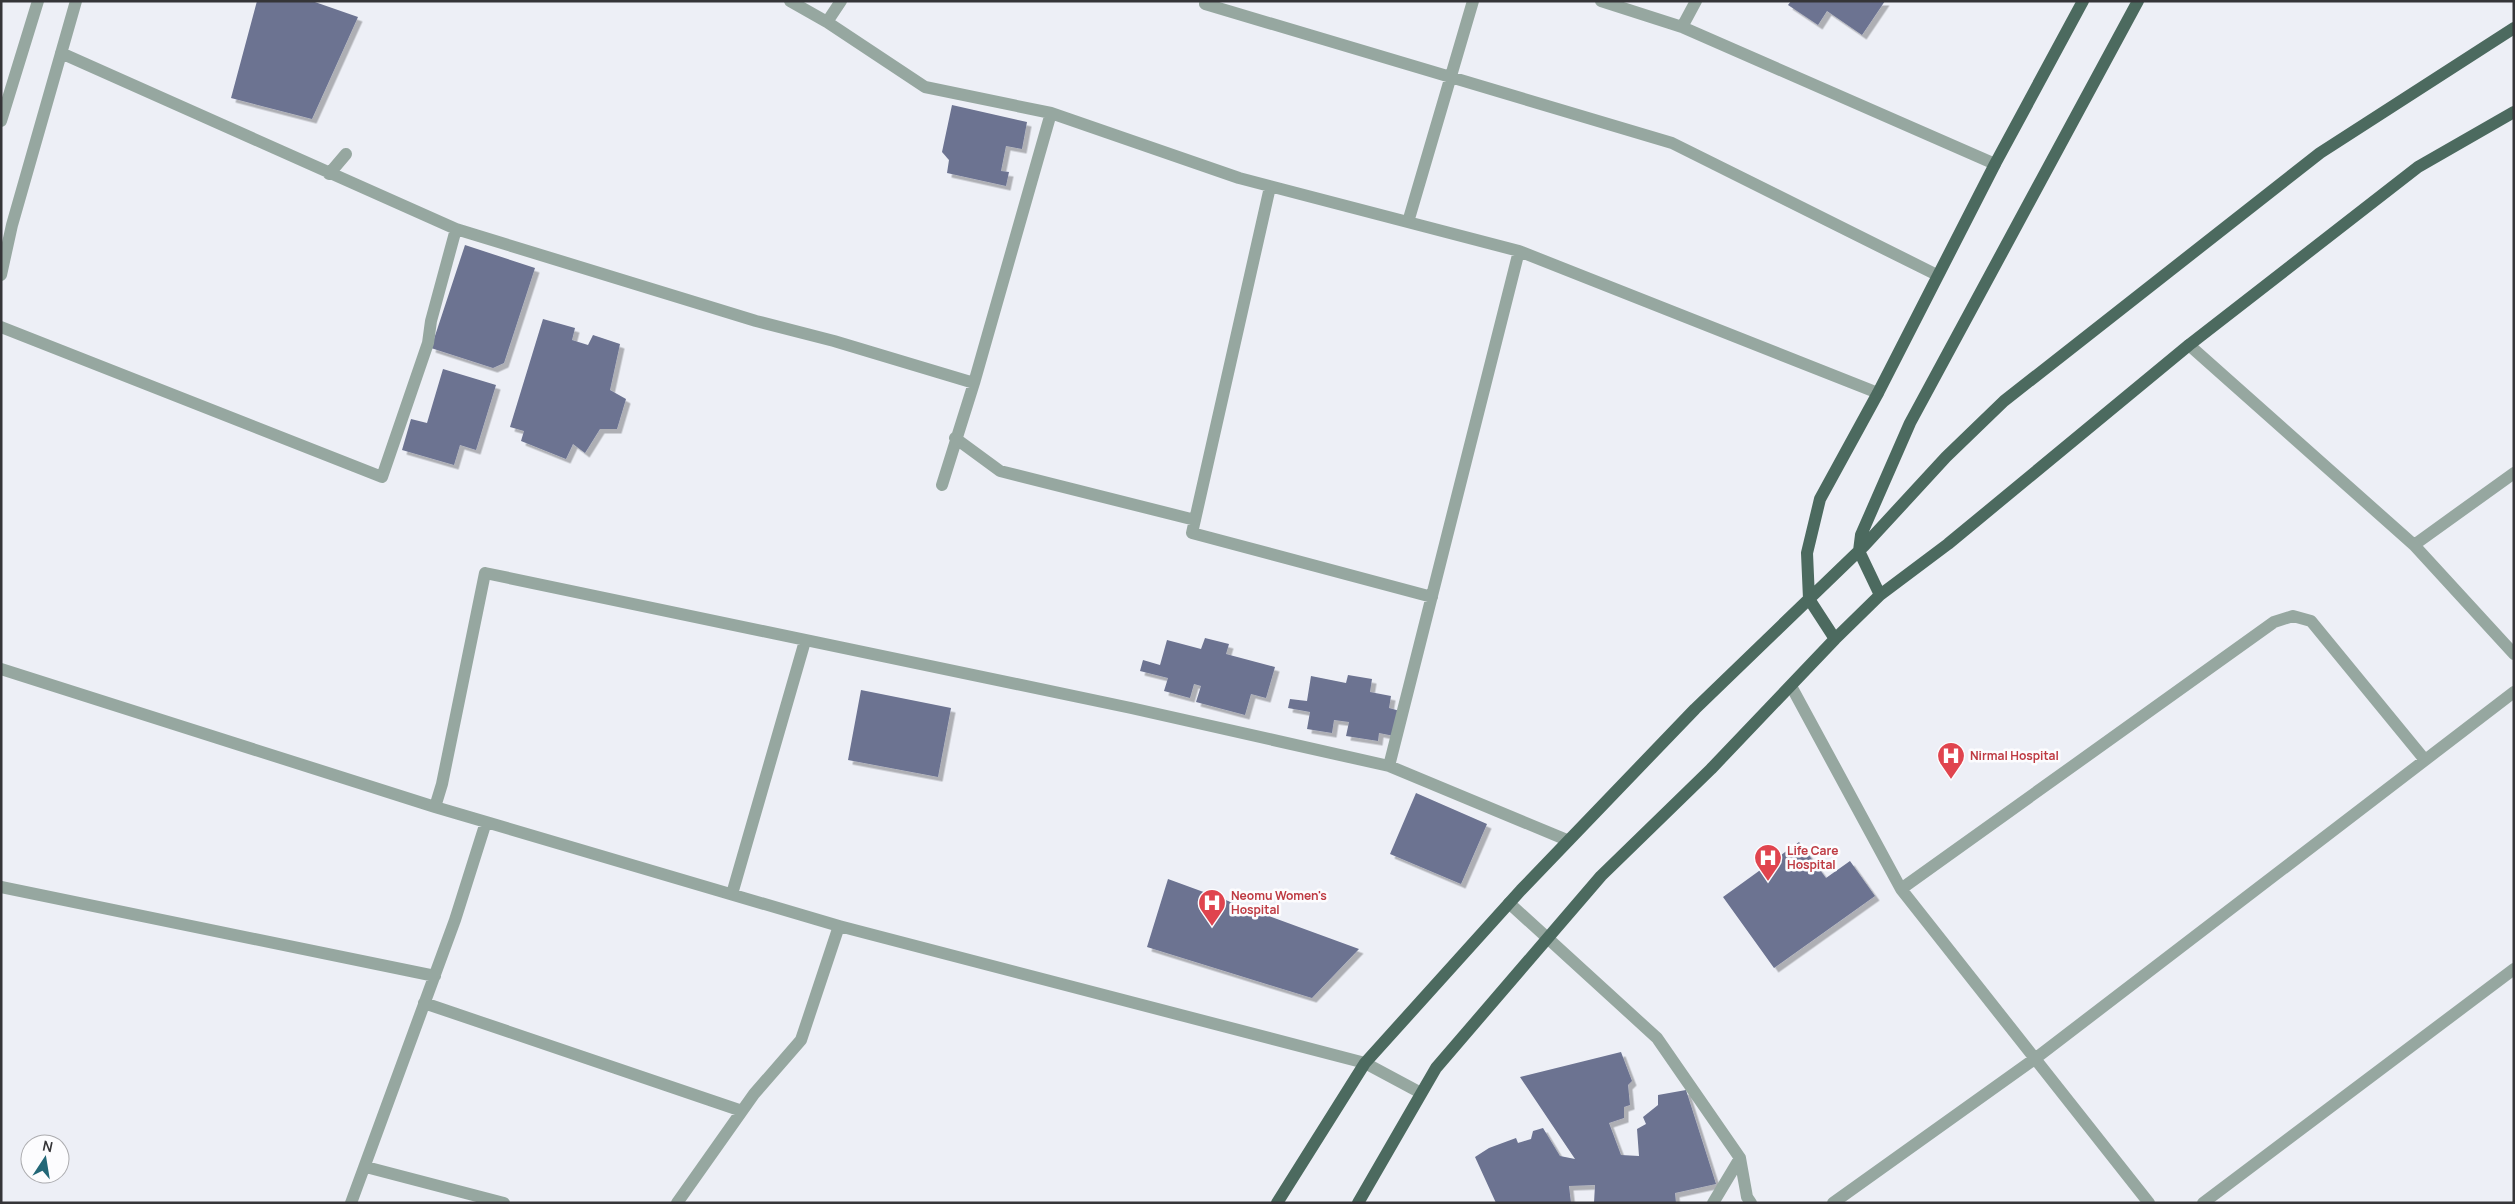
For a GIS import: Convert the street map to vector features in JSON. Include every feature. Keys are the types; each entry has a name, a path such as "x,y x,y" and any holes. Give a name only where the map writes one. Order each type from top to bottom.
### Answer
{"main road":[{"path":"1835,639 1809,599 1807,553 1811,529 1820,499 1878,394 1936,275 2084,1"},
{"path":"1880,595 1859,551 1861,535 1910,423 2138,1"},
{"path":"1277,1203 1365,1064 1509,903 1567,840 1695,709 1859,551 1946,457 2004,401 2320,153 2514,28"},
{"path":"1358,1203 1436,1068 1601,876 1711,769 1835,639 1880,595 1948,544 2189,345 2418,167 2514,112"}],"street":[{"path":"1,121 38,1"},
{"path":"1,275 7,224 76,1"},
{"path":"790,1 827,22 925,87 1051,113 1270,187 1519,251 1878,394"},
{"path":"827,22 841,1"},
{"path":"1408,222 1473,1"},
{"path":"1601,1 1682,27 1995,164"},
{"path":"1682,27 1696,1"},
{"path":"1205,4 1672,143 1936,275"},
{"path":"61,53 456,229 756,321 834,341 974,383"},
{"path":"942,485 955,438 974,383 1051,113"},
{"path":"329,174 346,154"},
{"path":"1270,187 1192,533 1432,597"},
{"path":"1,327 382,477 428,342 431,321 456,229"},
{"path":"1389,766 1519,251"},
{"path":"2189,345 2414,545 2514,654"},
{"path":"955,438 1000,471 1195,520"},
{"path":"2414,545 2514,473"},
{"path":"436,807 485,573 1130,708 1389,766 1567,840"},
{"path":"1901,889 2274,622 2293,616 2311,621 2425,760"},
{"path":"732,894 805,641"},
{"path":"1,668 436,807 839,926 1365,1064 1422,1093"},
{"path":"1791,686 1901,889 2149,1203"},
{"path":"1833,1203 2036,1058 2514,692"},
{"path":"351,1203 366,1167 455,920 486,822"},
{"path":"1,888 435,976"},
{"path":"1509,903 1657,1038 1740,1158 1747,1198 1751,1203"},
{"path":"677,1203 742,1111 801,1040 839,926"},
{"path":"2203,1203 2514,969"},
{"path":"424,1003 742,1111"},
{"path":"1713,1203 1740,1158"},
{"path":"366,1167 504,1203"}],"building":[{"path":"257,1 312,1 358,17 312,119 231,98"},
{"path":"1791,1 1885,1 1862,35 1827,11 1818,25 1788,5"},
{"path":"952,105 1027,122 1022,149 1006,146 1001,171 1009,172 1006,186 947,173 949,160 942,152"},
{"path":"465,245 535,268 504,363 493,368 431,348"},
{"path":"543,319 575,328 572,340 588,345 593,335 620,344 610,390 626,399 617,429 600,429 585,453 573,444 566,459 521,441 524,431 510,427"},
{"path":"443,369 496,385 476,450 460,445 454,465 402,450 411,419 427,423"},
{"path":"1205,638 1229,644 1226,654 1275,667 1266,698 1251,694 1245,715 1196,702 1201,686 1194,684 1190,698 1164,691 1168,678 1140,671 1143,660 1160,665 1167,640 1201,649"},
{"path":"1348,675 1372,679 1370,692 1391,696 1389,708 1400,711 1394,736 1379,733 1378,741 1346,736 1349,722 1334,720 1332,733 1307,729 1310,712 1288,708 1290,699 1307,701 1311,676 1346,683"},
{"path":"861,690 951,708 938,777 848,760"},
{"path":"1416,793 1487,824 1461,884 1390,854"},
{"path":"1799,842 1826,878 1850,861 1875,896 1774,968 1723,897"},
{"path":"1168,879 1359,949 1312,998 1147,947"},
{"path":"1621,1052 1632,1081 1628,1085 1630,1105 1624,1107 1624,1118 1609,1123 1621,1155 1639,1156 1637,1129 1646,1124 1643,1117 1658,1105 1658,1095 1686,1090 1716,1184 1675,1193 1676,1203 1594,1203 1595,1185 1569,1186 1571,1203 1496,1203 1475,1157 1489,1148 1516,1138 1518,1143 1531,1139 1533,1131 1543,1128 1560,1156 1575,1159 1520,1077"}],"place":[{"name":"Nirmal Hospital","path":"1951,780"},
{"name":"Life Care Hospital","path":"1768,882"},
{"name":"Neomu Women's Hospital","path":"1212,927"}]}
